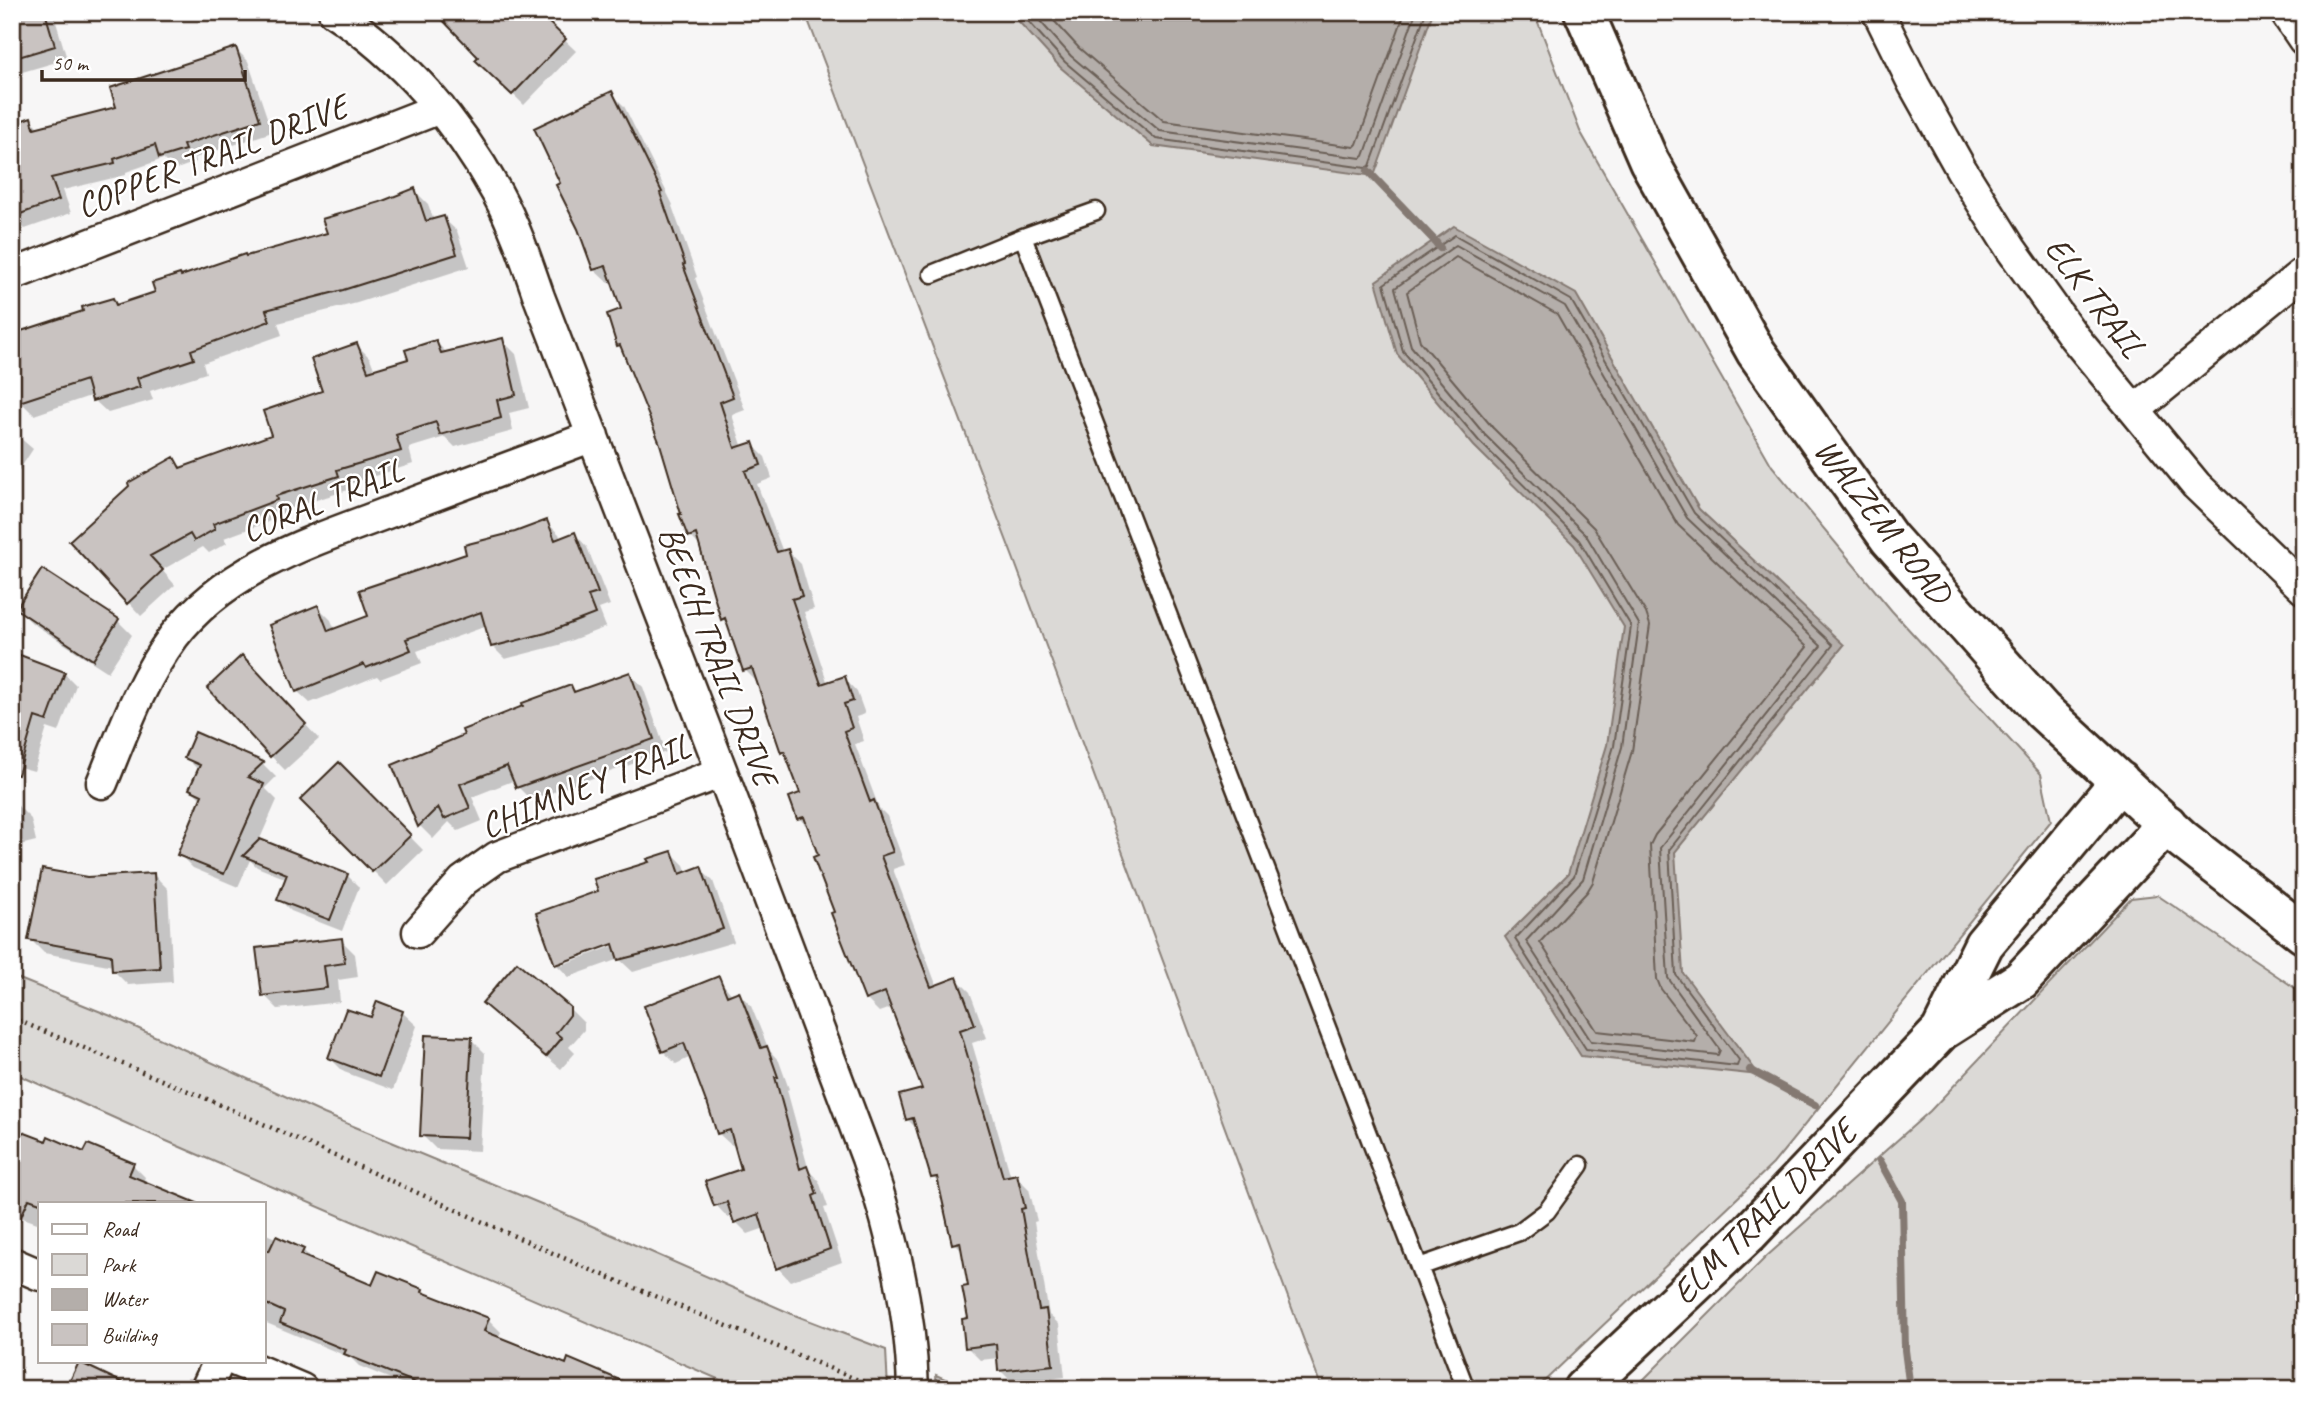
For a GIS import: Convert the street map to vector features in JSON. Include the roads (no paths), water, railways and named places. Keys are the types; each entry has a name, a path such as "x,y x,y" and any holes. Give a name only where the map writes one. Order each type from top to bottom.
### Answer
{"main road":[{"name":"WALZEM ROAD","path":"1584,12 1649,161 1756,352 1889,538 2042,710 2182,839 2304,934"},
{"name":"ELM TRAIL DRIVE","path":"1941,1031 1984,944 2119,781"},
{"name":"ELM TRAIL DRIVE","path":"1583,1389 1749,1233 1941,1031 2021,980 2167,824"}],"street":[{"name":"BEECH TRAIL DRIVE","path":"334,12 393,60 440,108 470,148 498,195 521,244 883,1203 901,1278 912,1355 913,1389"},
{"name":"ELK TRAIL","path":"1878,12 1914,85 1961,169 2011,249 2074,337 2196,485 2304,589"},
{"path":"2285,12 2304,40"},
{"name":"COPPER TRAIL DRIVE","path":"12,275 440,108"},
{"path":"2135,410 2304,272"},
{"name":"CORAL TRAIL","path":"102,783 144,683 159,658 196,612 242,575 295,548 593,436"},
{"name":"CHIMNEY TRAIL","path":"418,932 463,881 497,857 722,772"},
{"path":"12,1263 38,1274"},
{"path":"206,1389 219,1362"},
{"path":"238,1362 302,1389"}],"lane":[{"path":"932,274 1096,211"},
{"path":"1023,237 1466,1389"},
{"path":"1419,1267 1520,1232 1547,1211 1580,1165"}],"water":[{"path":"1010,12 1433,12 1374,176 1153,146 1060,67"},
{"path":"1454,226 1576,294 1699,509 1844,645 1675,852 1683,973 1759,1075 1581,1056 1505,937 1568,874 1607,745 1624,627 1574,545 1474,446 1397,354 1376,281"}],"waterway":[{"path":"1368,171 1440,248"},
{"path":"1750,1070 1815,1105"},
{"path":"1880,1161 1902,1201 1905,1350 1910,1389"}]}
